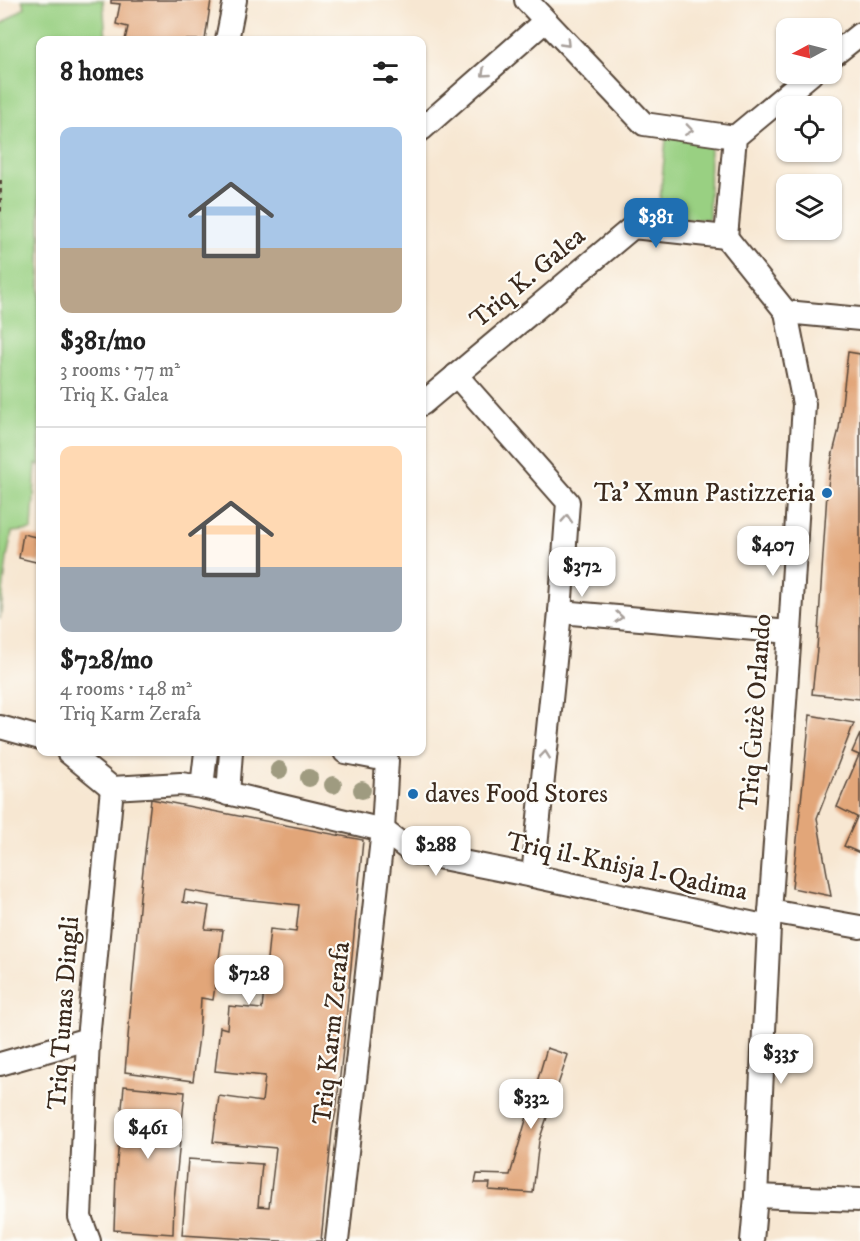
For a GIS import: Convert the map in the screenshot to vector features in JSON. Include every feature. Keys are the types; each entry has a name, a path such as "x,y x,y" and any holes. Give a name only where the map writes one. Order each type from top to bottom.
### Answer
{"street":[{"path":"228,36 235,0"},
{"path":"526,0 644,124 735,136"},
{"path":"426,125 545,21"},
{"path":"842,48 860,33"},
{"path":"726,237 735,136 799,84"},
{"name":"Triq K. Galea","path":"426,397 456,375 633,226 726,237"},
{"name":"Triq Ġużè Orlando","path":"726,237 786,312 804,404 769,919 752,1241"},
{"path":"786,312 860,319"},
{"path":"456,375 568,502 560,612 533,876"},
{"path":"560,612 790,632"},
{"path":"0,727 36,737"},
{"path":"73,756 112,788"},
{"path":"202,787 206,756"},
{"path":"228,794 231,756"},
{"name":"Triq Karm Zerafa","path":"337,1241 383,830 387,760 366,756"},
{"name":"Triq il-Knisja l-Qadima","path":"112,788 182,784 202,787 383,830 412,852 769,919 860,927"},
{"name":"Triq Tumas Dingli","path":"89,1241 80,1217 88,1039 112,788"},
{"path":"0,1064 88,1039"},
{"path":"756,1196 860,1200"}],"path":[{"path":"0,183 0,214"}],"green space":[{"path":"22,0 103,0 106,36 36,36 36,464 32,530 12,532 0,619 0,25 25,7"},
{"path":"667,129 710,139 709,219 658,218"}],"building":[{"path":"111,0 211,0 206,36 126,36 128,27 116,24 120,4 111,3"},
{"path":"848,352 860,354 860,699 812,694 827,493 839,429"},
{"path":"23,534 36,537 36,562 19,558"},
{"path":"810,715 854,723 817,818 831,896 792,888"},
{"path":"860,734 860,853 844,846 857,817 837,807 859,755 852,752"},
{"path":"151,799 363,840 344,1040 321,1241 182,1235 188,1159 262,1164 258,1206 269,1207 276,1148 213,1142 219,1096 262,1102 265,1076 215,1071 220,1027 227,1029 229,1006 262,1009 270,929 296,932 299,905 185,890 183,902 209,906 205,929 223,930 213,1000 201,998 193,1081 125,1072"},
{"path":"547,1048 568,1055 539,1141 533,1193 489,1190 490,1183 475,1183 477,1174 510,1175"},
{"path":"124,1086 185,1092 174,1200 173,1234 114,1230 116,1173"}],"place":[{"name":"Ta' Xmun Pastizzeria","path":"827,493"},
{"name":"daves Food Stores","path":"413,794"}]}
